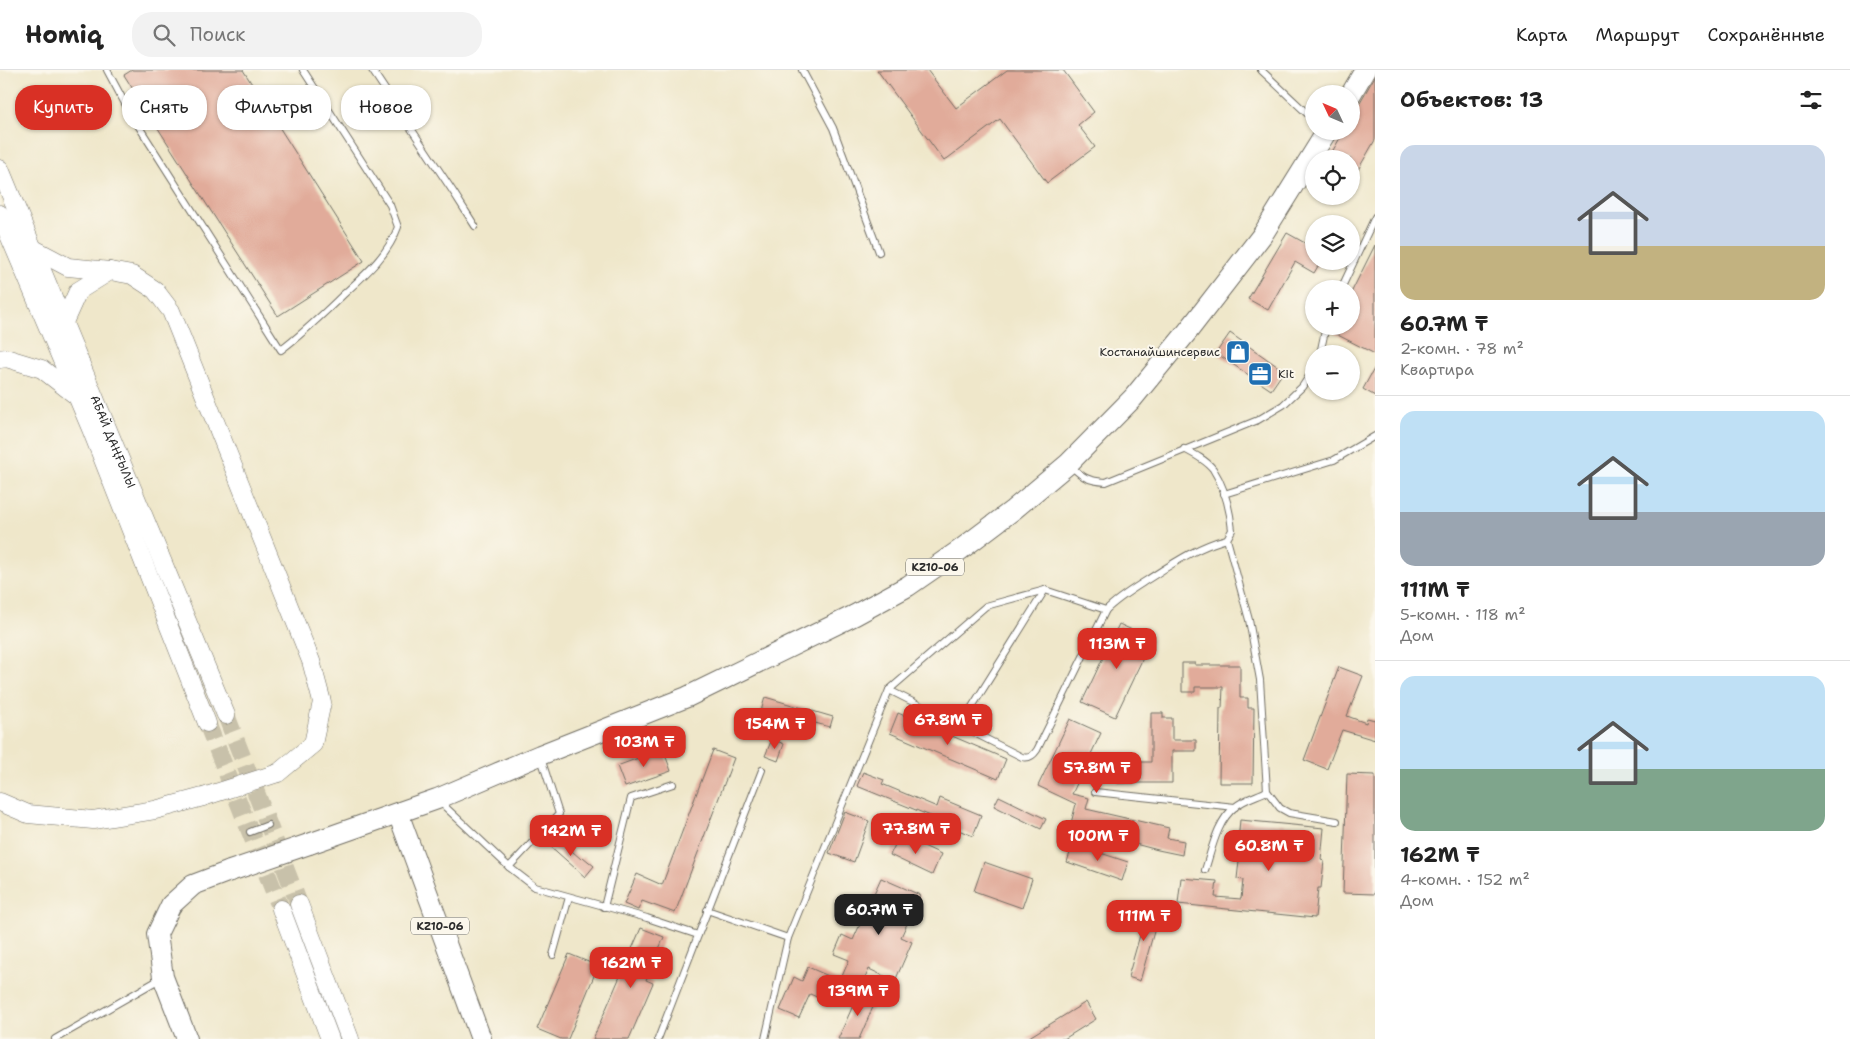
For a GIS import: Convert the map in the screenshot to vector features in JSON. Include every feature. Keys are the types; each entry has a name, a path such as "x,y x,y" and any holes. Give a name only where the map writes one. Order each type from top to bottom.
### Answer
{"highway":[{"path":"1356,85 1365,70"},
{"name":"KZ10-06","path":"187,1039 163,977 157,934 171,904 193,885 437,800 540,755 688,697 855,615 908,586 1013,510 1068,464 1132,398 1188,331 1263,234 1317,140"},
{"name":"KZ10-06","path":"398,813 481,1039"}],"main road":[{"name":"АБАЙ ДАҢҒЫЛЫ","path":"0,169 226,715"},
{"name":"АБАЙ ДАҢҒЫЛЫ","path":"0,214 91,429 207,723"},
{"path":"0,802 28,814 92,820 155,810 203,797 278,773 313,744 322,702 311,661 171,311 155,290 132,275 68,266 34,249"},
{"path":"64,322 78,290 110,271"},
{"path":"0,359 6,358 42,370 76,396"},
{"path":"300,904 350,1039"},
{"path":"281,909 330,1039"}],"lane":[{"path":"107,70 129,111 281,350 312,325 373,266 386,252 395,237 398,227 396,217 390,205 302,70"},
{"path":"372,70 475,226"},
{"path":"802,70 833,128 879,252"},
{"path":"1261,70 1305,112"},
{"path":"1346,280 1375,217"},
{"path":"1068,464 1079,474 1092,481 1106,482 1258,420 1284,404 1305,382"},
{"path":"1224,494 1334,460 1375,436"},
{"path":"1184,449 1202,459 1213,469 1224,494 1232,530 1227,539 1249,620 1260,680 1267,791 1280,808 1289,813 1337,821"},
{"path":"889,690 1022,757 1031,757 1037,750 1106,610 1123,595 1179,560 1215,542 1227,539"},
{"path":"765,1039 788,938 889,690 986,606 1045,590 1106,610"},
{"path":"960,726 1045,590"},
{"path":"509,867 559,814 540,755"},
{"path":"658,1039 762,770"},
{"path":"604,907 631,798 673,784"},
{"path":"1205,870 1224,818 1235,807 1267,791"},
{"path":"1095,792 1235,807"},
{"path":"437,800 509,867 535,887 647,918 698,935"},
{"path":"250,832 268,824"},
{"path":"552,955 569,897"},
{"path":"707,910 788,938"},
{"path":"55,1039 163,977"}],"building":[{"path":"132,70 243,70 253,85 217,85 217,130 281,130 364,261 278,316 159,130 207,130 207,85 130,85 124,75"},
{"path":"877,70 927,70 956,108 1007,70 1063,70 1094,112 1078,125 1095,147 1047,183 1000,119 944,161"},
{"path":"1375,76 1375,140 1360,166 1360,150 1333,150 1339,140 1360,140 1360,102"},
{"path":"1287,233 1305,243 1305,268 1295,262 1268,310 1248,299"},
{"path":"1375,245 1375,354 1338,335 1360,335 1360,280 1358,280"},
{"path":"1230,333 1284,371 1271,390 1216,353"},
{"path":"1375,367 1375,396 1363,389"},
{"path":"1119,624 1152,639 1115,717 1082,702"},
{"path":"1182,663 1195,663 1195,665 1240,665 1240,698 1248,698 1248,708 1254,708 1253,783 1219,783 1220,708 1222,708 1223,687 1195,687 1195,692 1182,692"},
{"path":"1339,667 1363,676 1347,716 1366,723 1367,718 1375,720 1375,740 1342,730 1327,769 1304,760"},
{"path":"765,697 833,717 830,727 804,720 802,727 760,715"},
{"path":"898,713 1006,759 998,779 890,733"},
{"path":"1151,713 1163,713 1163,718 1172,718 1172,740 1196,740 1196,751 1172,751 1172,783 1118,783 1118,762 1151,762"},
{"path":"1070,719 1101,733 1072,794 1089,798 1086,809 1169,828 1167,838 1184,841 1182,855 1070,827 1076,804 1038,786"},
{"path":"772,739 784,744 778,761 765,756"},
{"path":"663,749 671,771 625,787 617,766"},
{"path":"713,750 734,758 675,913 642,901 638,910 624,904 637,874 662,885"},
{"path":"863,772 884,780 882,784 937,807 940,798 981,815 973,836 932,819 933,817 857,786"},
{"path":"1347,774 1375,775 1375,894 1343,893"},
{"path":"999,796 1046,819 1041,829 994,806"},
{"path":"845,812 869,821 854,862 829,853"},
{"path":"1240,820 1324,828 1321,860 1324,861 1321,888 1318,888 1315,918 1178,904 1181,878 1217,881 1215,897 1241,899 1243,880 1237,879 1241,842 1238,842"},
{"path":"900,835 941,854 932,875 890,855"},
{"path":"555,836 581,859 583,857 594,866 585,877 548,844"},
{"path":"1073,844 1128,862 1122,881 1067,862"},
{"path":"984,862 1032,879 1022,908 974,891"},
{"path":"881,878 920,895 901,937 912,942 895,981 869,969 860,990 840,981 849,960 834,954 842,935 853,940"},
{"path":"1149,904 1161,907 1140,981 1128,977"},
{"path":"641,928 664,937 646,980 653,983 629,1039 593,1039"},
{"path":"569,954 598,966 568,1039 561,1039 537,1029"},
{"path":"808,967 840,981 830,1003 810,994 799,1018 780,1010 794,977 802,981"},
{"path":"860,990 877,998 859,1039 838,1039"},
{"path":"1086,1002 1096,1019 1064,1039 1026,1039"}],"tunnel":[{"path":"226,715 299,904"},
{"path":"207,723 281,909"}],"place":[{"name":"Костанайшинсервис","path":"1238,352"},
{"name":"Kit","path":"1260,374"}]}
